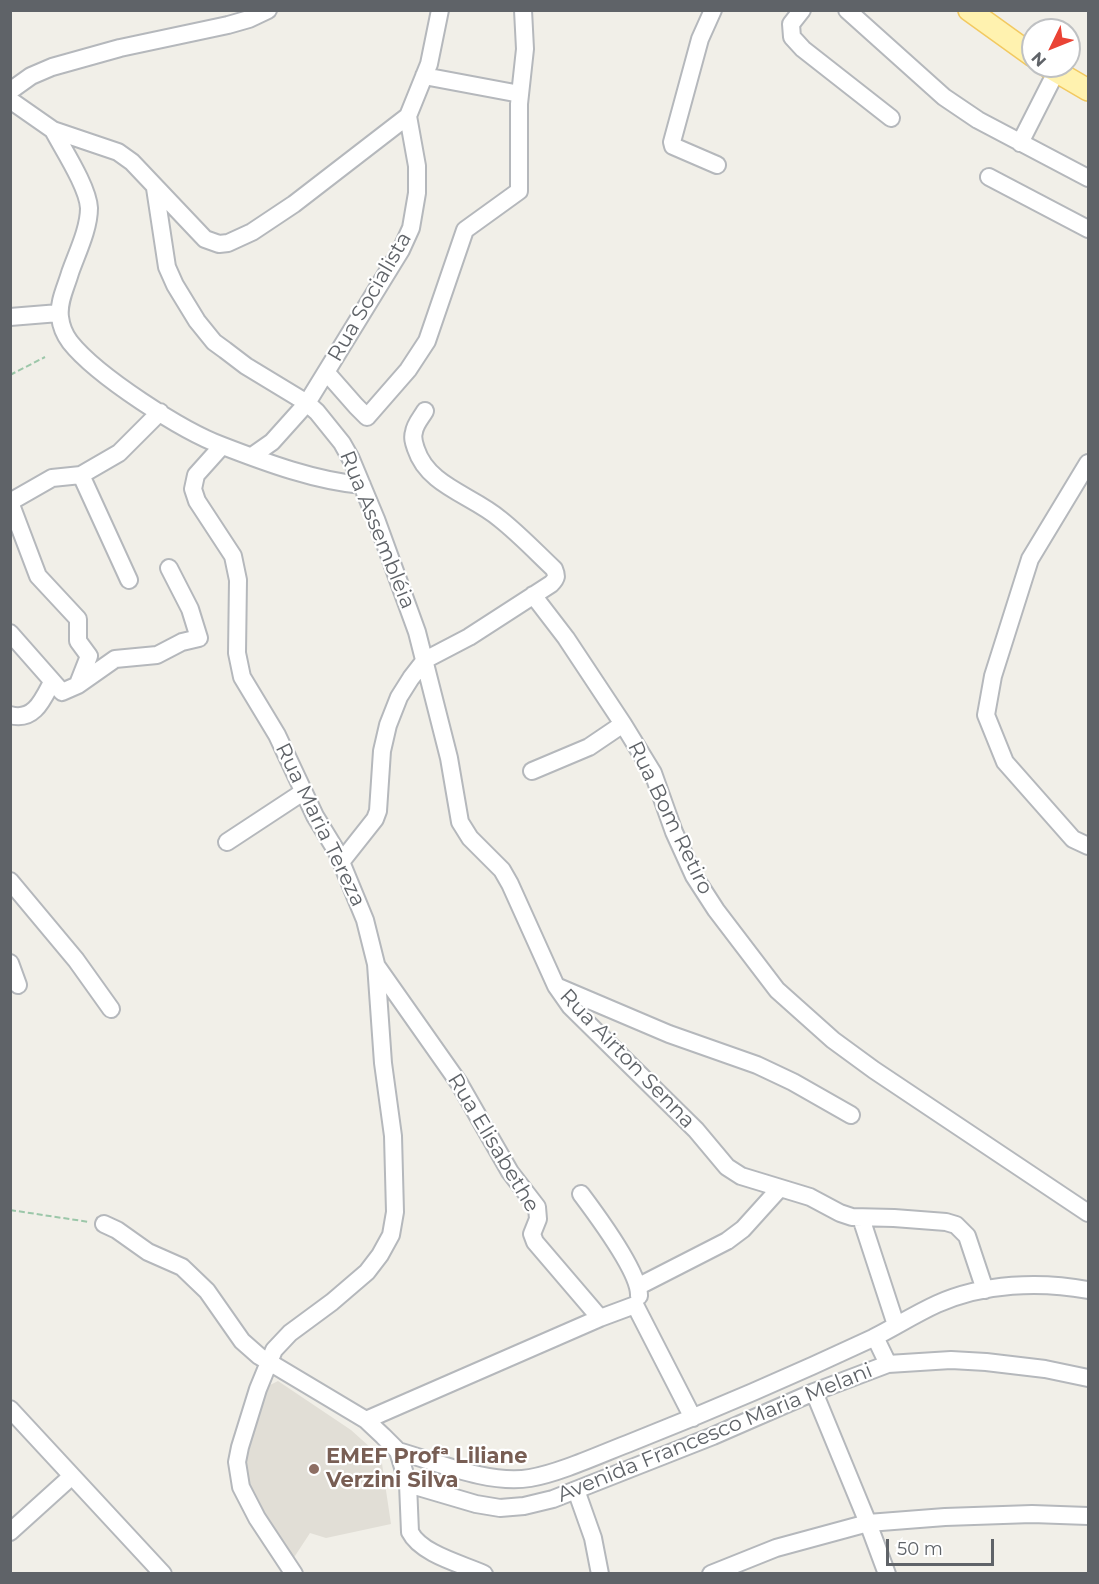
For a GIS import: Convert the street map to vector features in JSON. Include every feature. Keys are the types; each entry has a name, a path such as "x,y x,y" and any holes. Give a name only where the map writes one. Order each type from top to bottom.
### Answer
{"main road":[{"path":"969,10 1021,47"},
{"path":"1068,78 1089,90"}],"street":[{"path":"10,91 31,76 52,67 120,48 228,25 268,10"},
{"path":"10,100 53,130 118,153 132,162 204,239 219,244 228,243 252,232 294,204 408,116 431,54 440,10"},
{"path":"327,373 368,417 408,370 427,341 465,230 519,191 520,94 525,49 523,10"},
{"path":"713,10 700,39 672,142 673,146 717,165"},
{"path":"802,10 791,24 792,37 803,49 891,118"},
{"path":"847,10 944,97 978,120 1089,178"},
{"path":"424,76 520,94"},
{"path":"1020,143 1048,78"},
{"name":"Rua Socialista","path":"252,456 272,441 307,404 401,250 411,228 417,193 417,175 408,116"},
{"path":"53,130 83,187 89,208 86,226 59,313 61,325 71,342 99,368 160,412 222,446 322,479 362,485"},
{"path":"989,177 1089,229"},
{"name":"Rua Assembléia","path":"155,188 167,267 197,321 214,342 246,366 307,404 342,442 362,485 426,660"},
{"path":"10,317 59,313"},
{"path":"341,862 375,819 378,811 382,751 388,725 399,697 426,660 469,637 556,579 557,575 554,569 500,519 478,503 435,479 428,472 419,459 412,439 414,429 425,411"},
{"path":"10,715 23,717 34,711 64,686 89,656 78,641 78,619 38,576 10,502 52,478 81,475 118,453 160,412"},
{"name":"Rua Maria Tereza","path":"222,446 196,475 193,489 197,501 233,556 238,580 237,653 242,677 277,735 303,792 341,862 362,910 376,964 382,1063 393,1136 395,1212 391,1235 380,1256 367,1272 290,1333 274,1350 240,1447 237,1476 241,1487 257,1518 294,1574"},
{"path":"1089,463 1030,559 993,676 986,715 1005,762 1073,839 1089,846"},
{"path":"81,475 129,580"},
{"path":"64,686 114,659 157,655 182,642 199,638 190,609 169,568"},
{"name":"Rua Bom Retiro","path":"533,595 566,638 653,773 674,832 694,876 716,910 777,990 833,1040 874,1070 1089,1213"},
{"path":"10,633 64,686"},
{"name":"Rua Airton Senna","path":"426,660 449,758 460,822 470,838 502,870 556,986 584,1020 626,1058 696,1130 727,1167 741,1176 810,1197 840,1213 861,1218 894,1218 946,1222 956,1225 967,1236 985,1290"},
{"path":"532,771 589,747 623,724"},
{"path":"227,842 303,792"},
{"path":"10,881 76,960 111,1009"},
{"path":"10,963 18,985"},
{"name":"Rua Elisabethe","path":"376,964 459,1083 510,1172 537,1207 538,1219 532,1234 535,1242 600,1318"},
{"path":"556,986 669,1034 757,1065 851,1115"},
{"path":"639,1286 727,1241 743,1229 780,1188"},
{"path":"366,1420 600,1318 635,1305 639,1297 639,1286 616,1245 581,1194"},
{"path":"861,1218 896,1325"},
{"path":"104,1224 117,1230 148,1252 182,1267 207,1291 242,1341 268,1362 366,1420 398,1451 408,1484 410,1532 413,1538 419,1545 432,1552 484,1574"},
{"name":"Avenida Francesco Maria Melani","path":"398,1451 491,1477 529,1478 604,1453 693,1418 875,1337 938,1304 985,1290 1028,1285 1062,1285 1089,1290"},
{"path":"635,1305 693,1418"},
{"name":"Avenida Francesco Maria Melani","path":"408,1484 476,1504 500,1508 543,1501 712,1436 814,1392 888,1364 875,1337"},
{"path":"888,1364 951,1360 986,1362 1044,1369 1089,1378"},
{"path":"814,1392 887,1574"},
{"path":"10,1409 163,1574"},
{"path":"10,1532 72,1476"},
{"path":"576,1490 593,1538 600,1574"},
{"path":"711,1574 776,1548 868,1523 956,1516 1032,1514 1089,1516"}],"path":[{"path":"10,375 45,357"},
{"path":"10,1210 104,1224"}],"shaded area":[{"name":"EMEF Profª Liliane Verzini Silva","path":"278,1381 351,1430 381,1457 391,1524 326,1538 310,1533 293,1559 243,1483 248,1451 264,1388"}],"place":[{"name":"EMEF Profª Liliane Verzini Silva","path":"314,1469"}]}
